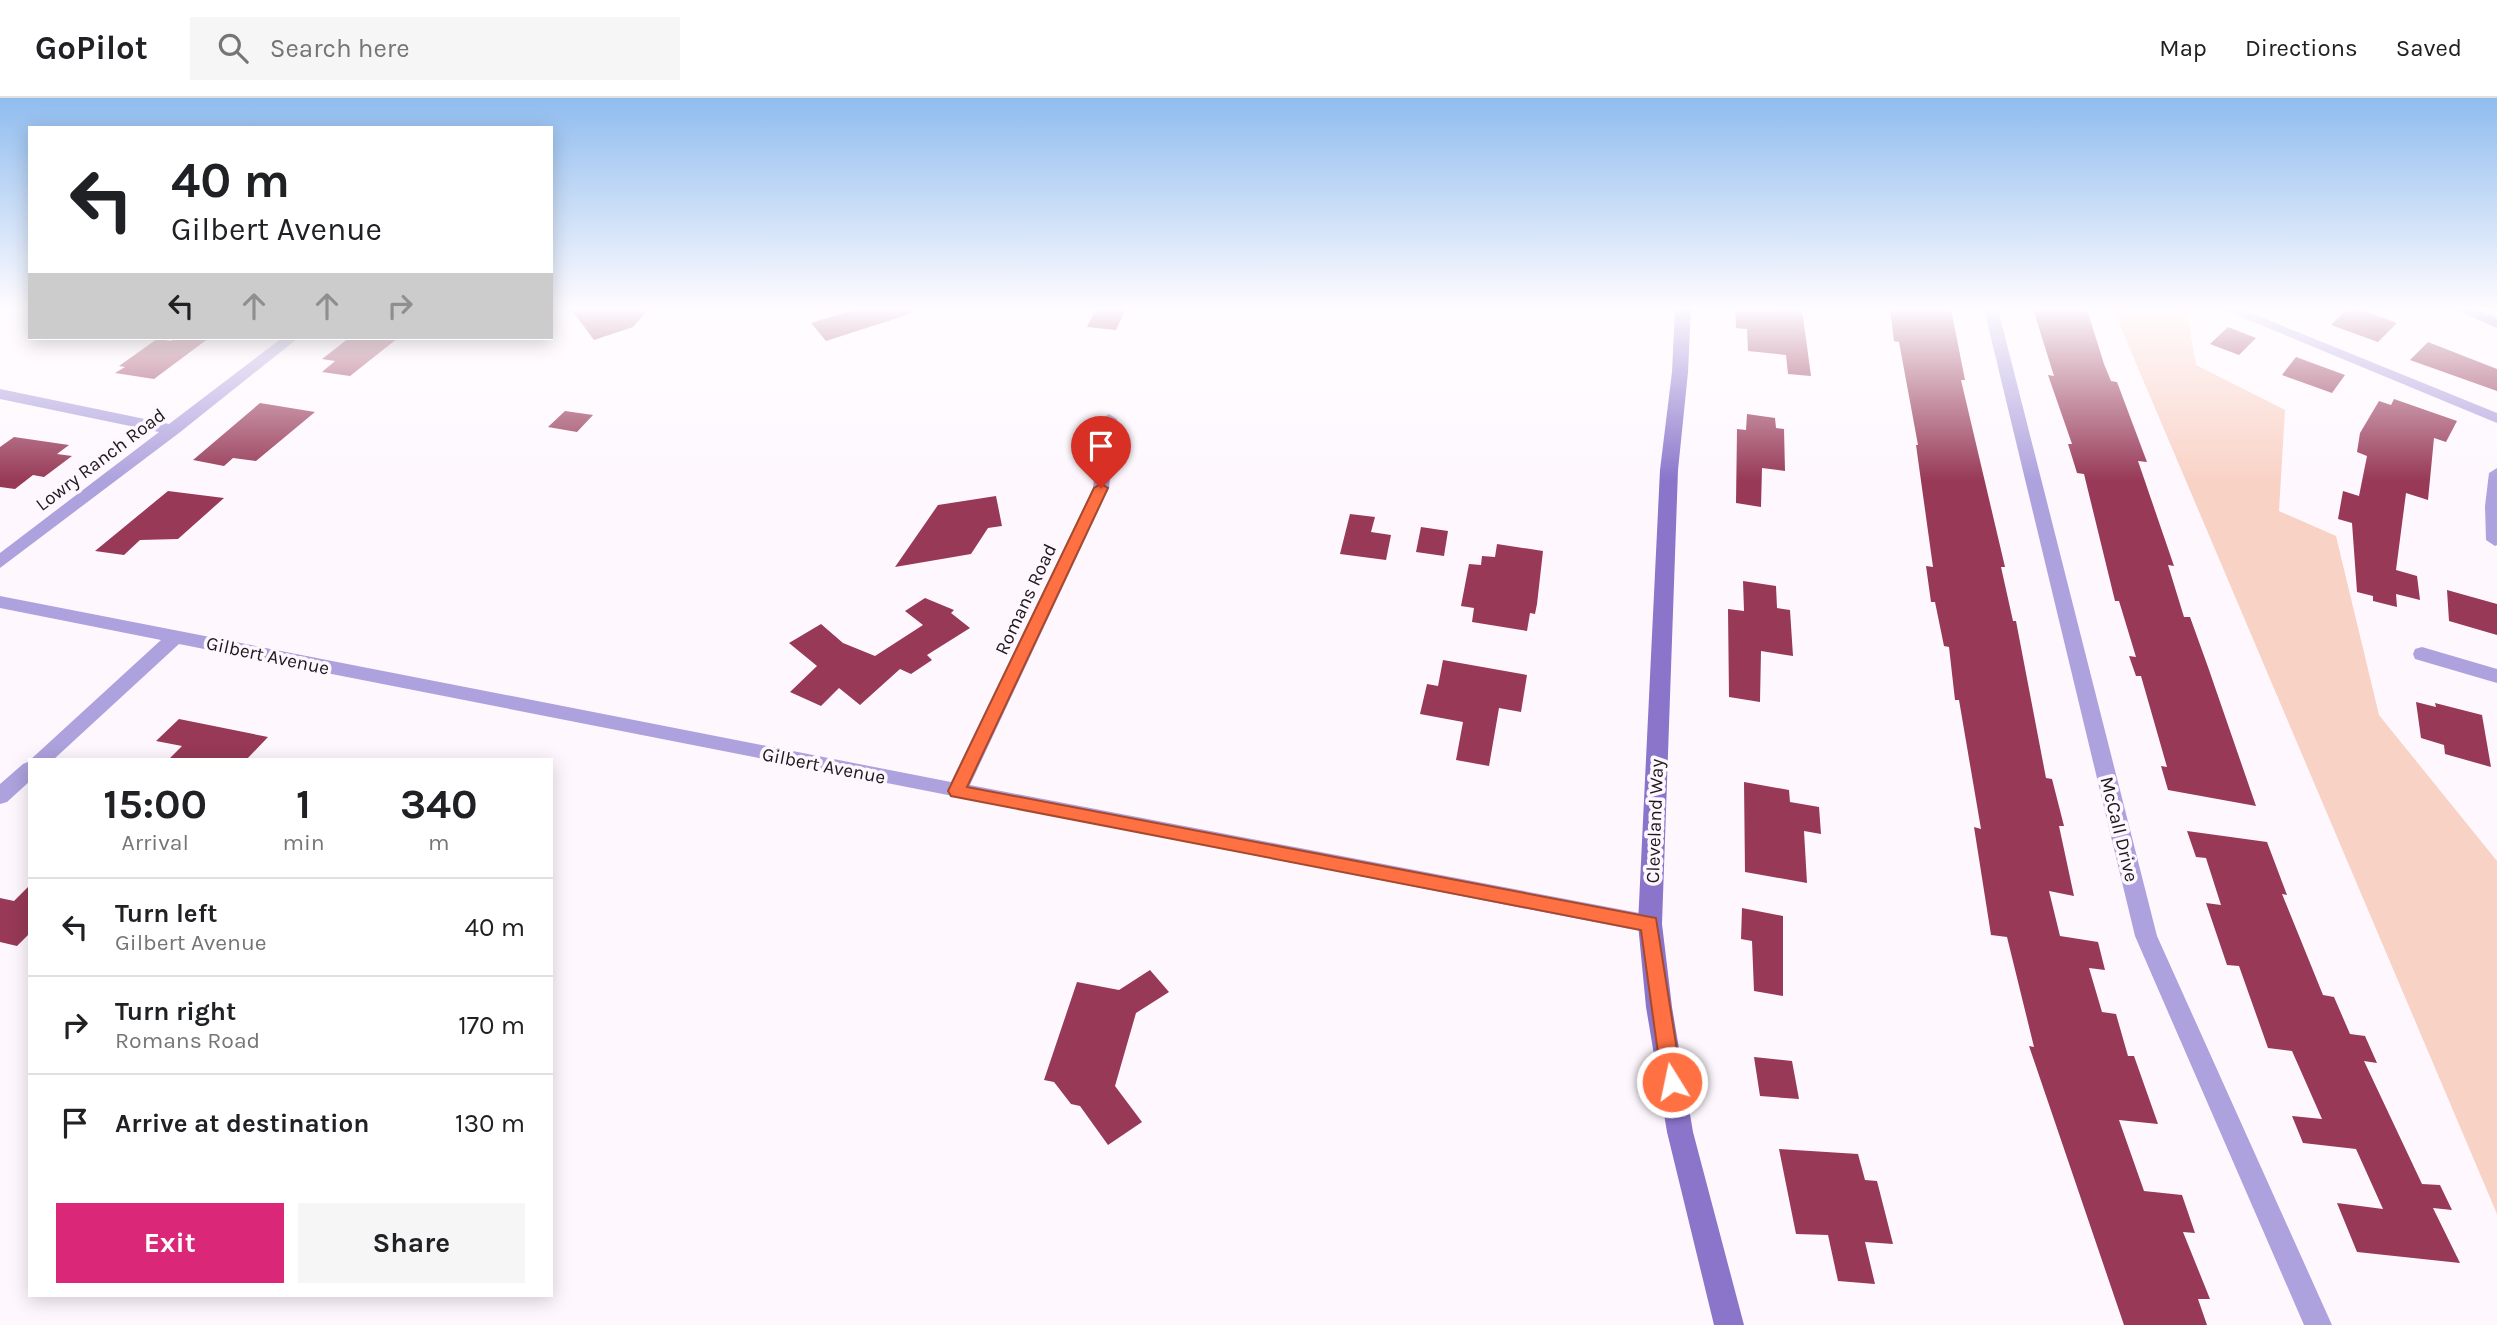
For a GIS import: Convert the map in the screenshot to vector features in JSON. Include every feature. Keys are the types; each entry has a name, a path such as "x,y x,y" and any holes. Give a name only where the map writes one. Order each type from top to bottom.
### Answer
{"street":[{"name":"Lowry Ranch Road","path":"0,562 255,366"},
{"name":"Cleveland Way","path":"1680,366 1669,470 1650,924 1659,1007 1680,1132 1729,1325"},
{"name":"McCall Drive","path":"2005,366 2146,936 2318,1325"},
{"path":"2370,366 2497,418"},
{"path":"0,394 173,430"},
{"name":"Romans Road","path":"957,791 1101,488 1109,419"},
{"path":"2494,540 2493,506 2497,473"},
{"name":"Gilbert Avenue","path":"0,602 957,791 1650,924"},
{"path":"42,758 177,636"},
{"path":"2423,654 2497,676"},
{"path":"0,796 28,771"}],"shaded area":[{"path":"2137,366 2198,366 2285,410 2279,511 2336,536 2379,715 2497,861 2497,1214"}],"building":[{"path":"121,366 171,366 154,379 115,373 125,367"},
{"path":"329,366 362,366 350,376 322,372"},
{"path":"1787,366 1810,366 1811,376 1788,374"},
{"path":"1903,366 1962,366 1965,380 1961,380 2005,567 2001,567 2013,621 2016,621 2046,778 2052,779 2064,826 2059,826 2074,896 2049,891 2060,936 2098,942 2105,970 2089,968 2102,1012 2116,1014 2128,1056 2134,1056 2158,1124 2119,1120 2144,1191 2182,1195 2195,1233 2183,1232 2210,1299 2198,1299 2207,1325 2124,1325 2029,1046 2034,1047 2007,937 1991,935 1974,827 1981,829 1959,700 1955,700 1949,647 1944,646 1935,602 1931,602 1926,566 1933,567 1918,445"},
{"path":"2051,366 2105,366 2111,381 2117,382 2147,462 2138,461 2174,566 2168,565 2184,617 2190,617 2256,806 2168,790 2161,766 2167,767 2141,676 2136,676 2129,656 2136,657 2119,601 2115,601 2084,474 2077,473 2068,444 2072,444 2048,375 2054,376"},
{"path":"2289,366 2321,366 2345,375 2332,393 2282,375"},
{"path":"2428,366 2490,366 2497,369 2497,391"},
{"path":"2394,399 2457,421 2446,442 2434,438 2428,500 2406,493 2396,570 2417,576 2420,600 2396,594 2397,607 2373,601 2373,596 2357,592 2352,523 2338,519 2343,491 2359,496 2367,456 2357,452 2360,433 2379,401 2391,405"},
{"path":"260,403 315,412 256,461 233,458 224,466 193,460"},
{"path":"565,411 593,415 577,432 548,427"},
{"path":"1747,414 1775,418 1776,428 1784,429 1785,471 1762,468 1761,507 1736,503 1737,429 1746,430"},
{"path":"14,437 69,445 57,454 72,456 44,477 33,475 15,489 0,487 0,447"},
{"path":"168,491 224,498 178,539 140,540 124,555 95,551"},
{"path":"996,496 1002,526 988,528 971,554 895,567 938,505"},
{"path":"1350,514 1375,517 1371,532 1391,535 1386,560 1340,554"},
{"path":"1421,527 1448,531 1444,556 1416,552"},
{"path":"1497,544 1543,551 1535,614 1530,613 1527,631 1472,622 1474,608 1461,606 1469,564 1481,565 1482,556 1495,557"},
{"path":"1743,581 1776,586 1777,608 1790,610 1793,656 1761,651 1760,702 1729,697 1728,609 1744,611"},
{"path":"2447,590 2497,604 2497,635 2449,621"},
{"path":"925,598 954,610 951,613 970,628 927,655 932,660 911,674 900,669 860,705 839,688 821,706 790,692 817,666 789,643 821,624 843,643 875,656 923,625 905,611"},
{"path":"1443,660 1527,675 1521,712 1499,708 1489,766 1456,760 1463,722 1420,714 1427,684 1438,686"},
{"path":"2416,702 2436,707 2435,703 2482,715 2491,767 2445,754 2444,745 2421,738"},
{"path":"179,719 268,737 248,758 170,758 182,746 156,741"},
{"path":"1744,782 1789,790 1790,802 1819,807 1821,834 1804,831 1807,883 1745,872"},
{"path":"2187,831 2267,842 2287,895 2282,894 2323,995 2334,997 2350,1034 2365,1036 2377,1063 2364,1061 2422,1184 2440,1185 2452,1210 2433,1208 2460,1263 2357,1252 2337,1203 2383,1209 2356,1149 2303,1143 2292,1116 2322,1119 2292,1051 2268,1048 2239,966 2227,965 2206,903 2221,905 2206,858 2196,857"},
{"path":"28,887 28,935 17,946 0,942 0,898 14,901"},
{"path":"1742,908 1783,916 1783,996 1754,991 1752,941 1741,939"},
{"path":"1150,970 1169,992 1136,1013 1115,1086 1142,1122 1108,1145 1080,1106 1071,1104 1054,1082 1044,1080 1077,982 1119,990"},
{"path":"1754,1057 1792,1061 1799,1099 1760,1096"},
{"path":"1779,1149 1858,1154 1865,1180 1877,1181 1893,1244 1865,1242 1875,1284 1838,1281 1828,1235 1796,1234"}],"route":[{"path":"1101,488 957,791 1650,924 1659,1007 1672,1082"}]}
